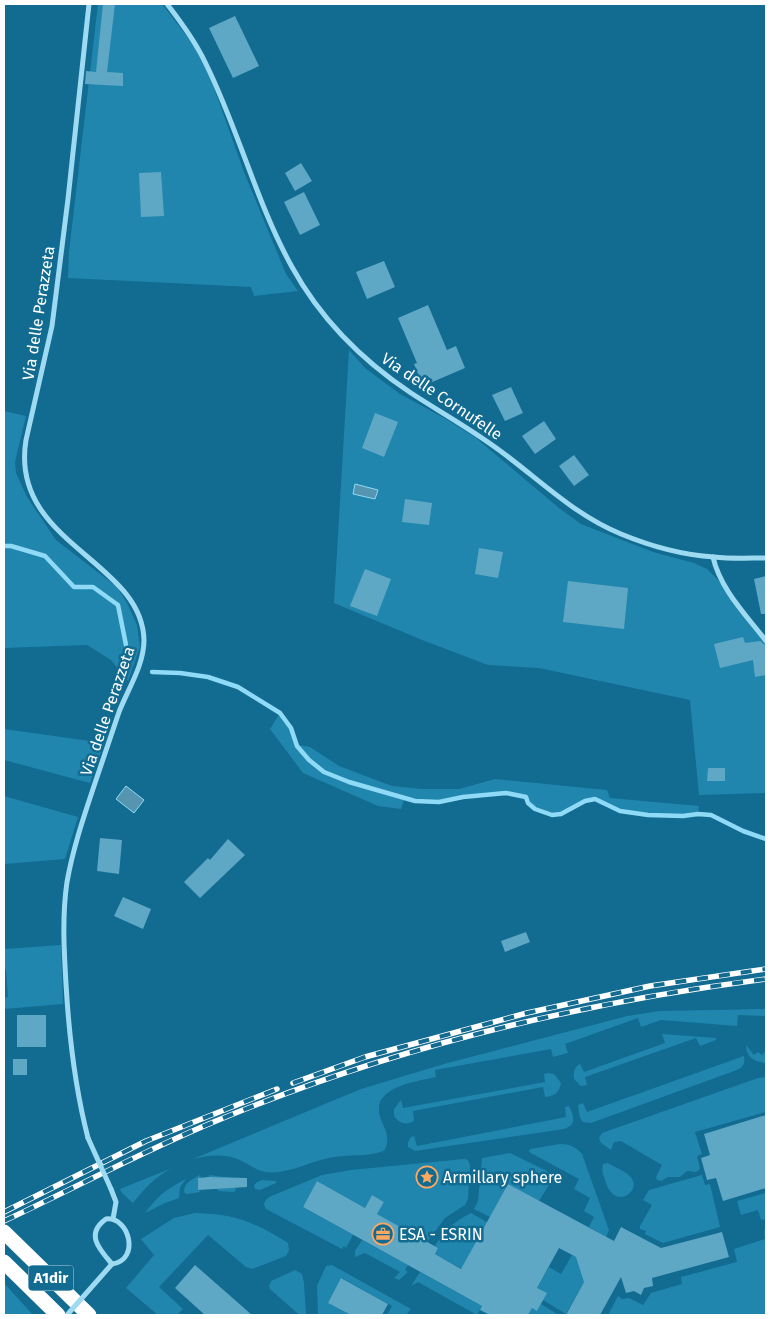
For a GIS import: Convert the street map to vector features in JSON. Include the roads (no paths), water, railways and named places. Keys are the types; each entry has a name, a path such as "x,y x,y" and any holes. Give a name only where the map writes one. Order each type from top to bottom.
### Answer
{"highway":[{"name":"A1dir","path":"4,1232 89,1315"},
{"name":"A1dir","path":"4,1262 58,1315"}],"street":[{"name":"Via delle Cornufelle","path":"167,4 193,40 208,67 265,210 291,266 311,296 344,337 361,354 396,382 481,437 562,500 591,520 619,534 680,552 713,558 766,558"},
{"name":"Via delle Perazzeta","path":"88,5 68,199 53,316 48,351 26,440 24,459 30,487 43,512 62,536 108,575 121,589 135,611 141,624 144,638 139,664 120,711 78,832 71,860 66,895 64,938 69,1024 76,1080 88,1138 116,1202 113,1218"},
{"path":"713,558 725,586 766,641"},
{"path":"67,1315 112,1264 125,1260 130,1245 122,1225 113,1218 106,1219 101,1223 95,1235 96,1242 112,1264"}],"waterway":[{"path":"4,546 11,546 45,556 74,587 93,587 118,605 126,645"},
{"path":"152,672 208,677 238,687 280,713 291,728 297,746 309,760 324,772 349,782 415,801 439,802 463,797 506,793 526,797 528,803 535,809 552,815 561,814 585,801 595,799 620,811 648,815 711,815 743,831 766,839"}],"railway":[{"path":"293,1083 365,1057 527,1013 650,986 766,969"},
{"path":"4,1221 136,1157 216,1121 349,1071 417,1050 556,1015 625,1001 766,979"},
{"path":"4,1212 146,1141 277,1089"}],"place":[{"name":"Armillary sphere","path":"427,1177"},
{"name":"ESA - ESRIN","path":"383,1234"}]}
